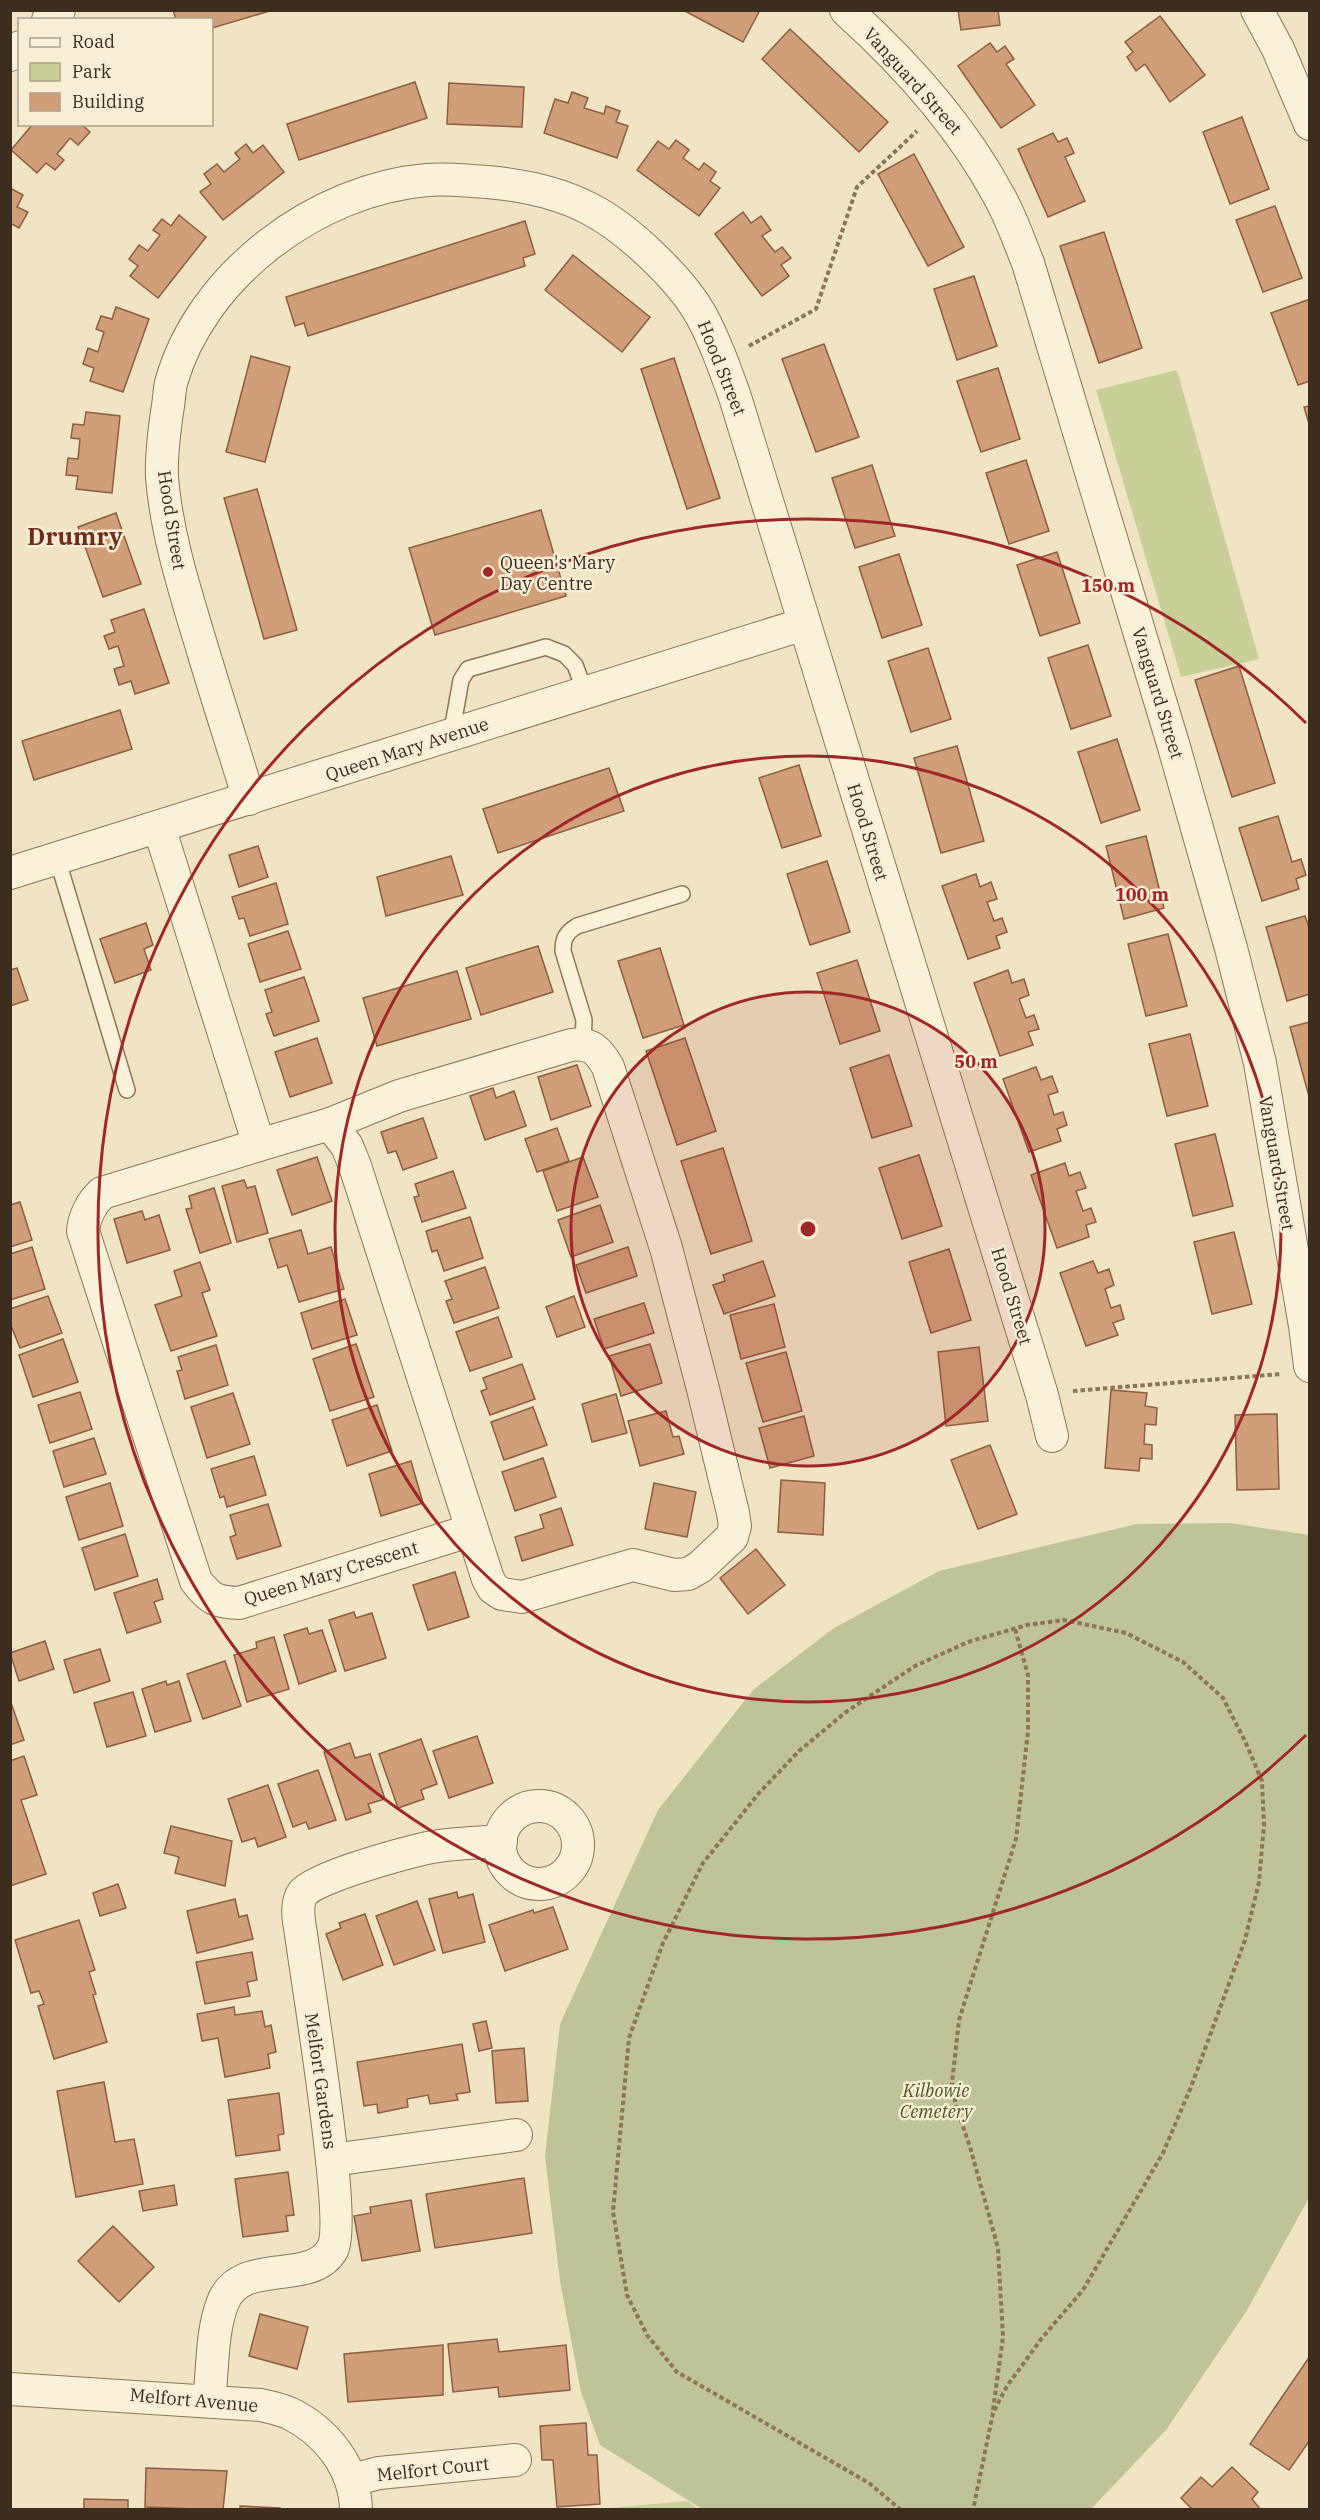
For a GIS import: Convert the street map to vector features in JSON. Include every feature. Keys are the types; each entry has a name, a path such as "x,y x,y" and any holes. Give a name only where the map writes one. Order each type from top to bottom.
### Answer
{"street":[{"name":"Vanguard Street","path":"846,10 875,21 971,148 1000,198 1028,263 1174,747 1231,948 1260,1063 1305,1326 1298,1370"},
{"path":"1257,10 1278,49 1310,124"},
{"name":"Hood Street","path":"249,799 173,546 162,476 164,433 171,383 192,331 221,288 254,254 298,223 342,202 388,186 428,180 506,184 552,193 591,209 638,242 669,275 700,313 722,360 1042,1395 1052,1436"},
{"name":"Queen Mary Avenue","path":"10,873 804,624"},
{"path":"159,827 259,1145"},
{"path":"330,1124 347,1146 355,1166 472,1530 493,1588 502,1594 522,1597 633,1565 674,1575 688,1574 700,1567 732,1537 735,1526 703,1389 666,1248 608,1068 600,1053 592,1046 583,1043"},
{"name":"Queen Mary Crescent","path":"472,1530 239,1602 219,1602 207,1595 196,1581 83,1231 84,1222 102,1192 330,1124 399,1096 583,1043"},
{"name":"Melfort Gardens","path":"209,2401 217,2329 223,2301 232,2288 242,2280 259,2275 317,2264 334,2248 337,2234 332,2160 298,1908 302,1894 313,1884 332,1876 428,1848 501,1841"},
{"path":"332,2160 516,2135"},
{"name":"Melfort Avenue","path":"10,2389 261,2404 288,2412 330,2444 344,2464 354,2495"},
{"name":"Melfort Court","path":"354,2495 379,2474 514,2460"}],"lane":[{"path":"451,736 461,680 468,669 546,647 564,654 575,665 585,692"},
{"path":"57,858 127,1090"},
{"path":"583,1043 584,1020 563,951 563,939 568,931 577,926 682,894"}],"path":[{"path":"722,360 816,309 857,187 942,108"},
{"path":"1042,1395 1298,1370"},
{"path":"901,2510 869,2483 677,2372 647,2335 627,2295 614,2212 629,2038 663,1943 703,1863 759,1793 799,1751 846,1712 915,1666 968,1642 1015,1629 1064,1620 1126,1633 1183,1662 1222,1698 1245,1741 1262,1781 1264,1824 1258,1882 1245,1940 1191,2087 1163,2152 1083,2289 1042,2338 1007,2386 993,2413"},
{"path":"973,2510 993,2413 1003,2337 998,2247 956,2106 952,2083 959,2020 1016,1839 1024,1785 1028,1675 1015,1629"}],"green space":[{"path":"1177,370 1259,659 1181,677 1096,390"},
{"name":"Kilbowie Cemetery","path":"1230,1523 1309,1535 1309,2198 1246,2312 1166,2430 1091,2509 702,2509 600,2445 581,2392 560,2281 545,2156 560,2024 658,1810 753,1690 834,1628 939,1571 1137,1524"},
{"path":"687,2501 698,2509 599,2509"}],"building":[{"path":"173,10 273,10 213,28 213,18 175,18"},
{"path":"683,10 760,10 743,42"},
{"path":"958,10 998,10 1000,25 961,30"},
{"path":"1160,16 1205,75 1170,102 1145,64 1136,71 1127,57 1133,52 1125,42"},
{"path":"790,29 888,122 859,152 762,59"},
{"path":"990,43 997,52 1005,46 1014,59 1006,64 1035,105 1001,128 958,66"},
{"path":"415,82 427,118 299,160 287,124"},
{"path":"449,83 524,87 522,127 447,124"},
{"path":"572,92 588,98 584,108 604,114 606,106 620,111 616,122 628,126 617,158 544,133 555,99 568,103"},
{"path":"1242,117 1269,189 1230,204 1203,132"},
{"path":"31,126 83,126 90,132 78,145 70,138 57,154 64,160 55,170 46,163 37,173 11,150"},
{"path":"1053,133 1058,142 1067,138 1074,153 1065,157 1085,201 1048,217 1018,149"},
{"path":"676,140 689,150 683,158 699,170 704,163 716,172 710,181 720,188 699,216 637,170 658,141 669,149"},
{"path":"246,144 253,153 263,145 284,172 223,220 200,192 211,184 204,174 217,164 224,172 240,159 235,153"},
{"path":"914,154 964,247 928,266 878,174"},
{"path":"10,188 23,195 17,207 28,212 19,228 10,223"},
{"path":"1275,206 1302,278 1263,292 1236,220"},
{"path":"743,212 751,223 761,216 771,230 762,236 775,252 782,247 791,258 781,265 789,276 762,296 715,234"},
{"path":"179,215 206,237 158,298 130,276 138,266 129,259 139,245 148,251 160,235 153,230 162,219 171,226"},
{"path":"525,221 535,254 523,258 525,266 308,336 304,323 295,326 286,297"},
{"path":"1104,232 1142,348 1099,363 1060,246"},
{"path":"573,255 650,317 622,352 545,290"},
{"path":"974,276 997,346 957,360 934,289"},
{"path":"1310,299 1310,381 1298,385 1271,313"},
{"path":"116,307 149,319 123,392 90,381 94,368 83,364 88,348 98,352 104,332 96,329 101,316 112,319"},
{"path":"824,344 859,437 816,452 782,359"},
{"path":"251,356 290,367 265,462 226,452"},
{"path":"674,358 720,498 687,509 641,369"},
{"path":"998,368 1020,439 981,452 957,381"},
{"path":"1310,406 1310,427 1304,407"},
{"path":"86,412 120,416 112,493 76,489 78,476 66,475 68,458 78,459 80,439 71,438 73,424 84,425"},
{"path":"1026,460 1049,531 1009,544 986,473"},
{"path":"872,465 895,536 855,548 832,478"},
{"path":"257,489 297,630 264,639 224,498"},
{"name":"Queen's Mary Day Centre","path":"541,510 566,596 435,635 409,548"},
{"path":"116,513 141,584 103,597 78,527"},
{"path":"1057,552 1080,623 1040,636 1017,565"},
{"path":"899,554 922,625 882,638 859,567"},
{"path":"144,609 169,683 135,694 131,681 119,685 114,669 124,666 118,646 109,649 104,636 115,632 111,620"},
{"path":"1088,645 1111,716 1071,729 1048,658"},
{"path":"928,648 951,719 911,732 888,661"},
{"path":"1239,666 1275,783 1232,797 1195,680"},
{"path":"120,710 132,749 34,780 22,741"},
{"path":"1117,739 1140,810 1101,823 1078,752"},
{"path":"957,746 984,841 941,853 914,758"},
{"path":"799,765 821,836 782,848 759,778"},
{"path":"609,768 624,811 498,853 483,809"},
{"path":"1278,816 1292,862 1301,859 1306,875 1296,879 1299,889 1262,901 1239,828"},
{"path":"1146,836 1164,908 1124,919 1106,846"},
{"path":"258,846 268,877 239,887 229,855"},
{"path":"451,856 463,895 386,916 377,877"},
{"path":"827,861 850,932 810,945 787,874"},
{"path":"976,874 980,887 991,882 997,899 987,902 994,921 1002,918 1007,932 996,936 1000,948 968,959 942,886"},
{"path":"276,883 288,924 250,936 244,918 239,919 232,897"},
{"path":"1305,916 1310,930 1310,994 1287,1001 1266,927"},
{"path":"146,923 153,945 144,949 151,970 115,983 100,939"},
{"path":"288,931 301,969 260,982 248,944"},
{"path":"1168,934 1187,1006 1146,1016 1128,944"},
{"path":"538,946 553,992 481,1015 466,968"},
{"path":"660,948 684,1025 643,1038 618,961"},
{"path":"857,960 880,1031 840,1044 817,973"},
{"path":"17,968 28,1000 10,1006 10,970"},
{"path":"1008,970 1012,983 1024,979 1029,995 1019,999 1026,1018 1034,1015 1039,1029 1028,1032 1033,1045 1000,1056 974,983"},
{"path":"457,971 471,1019 377,1046 363,998"},
{"path":"304,977 319,1021 274,1036 266,1014 272,1012 265,990"},
{"path":"1310,1022 1310,1100 1290,1027"},
{"path":"1190,1034 1208,1106 1167,1116 1149,1044"},
{"path":"317,1038 332,1083 290,1097 275,1052"},
{"path":"685,1038 716,1131 677,1145 646,1051"},
{"path":"889,1055 912,1126 872,1138 850,1068"},
{"path":"577,1065 591,1106 551,1120 538,1077"},
{"path":"1036,1067 1041,1080 1052,1076 1058,1092 1048,1095 1054,1115 1063,1112 1067,1125 1057,1129 1061,1141 1029,1152 1003,1079"},
{"path":"493,1088 496,1098 514,1091 526,1126 485,1140 470,1096"},
{"path":"423,1118 437,1158 403,1170 396,1151 388,1153 381,1132"},
{"path":"557,1128 569,1161 537,1172 525,1139"},
{"path":"1215,1134 1233,1206 1193,1216 1175,1144"},
{"path":"723,1148 752,1241 711,1254 681,1161"},
{"path":"919,1155 942,1226 902,1239 879,1168"},
{"path":"317,1157 332,1201 292,1215 277,1170"},
{"path":"583,1157 598,1197 557,1211 543,1171"},
{"path":"1065,1163 1069,1176 1080,1172 1086,1188 1076,1191 1083,1211 1091,1208 1096,1222 1086,1225 1089,1237 1057,1248 1031,1175"},
{"path":"453,1171 466,1208 422,1222 414,1197 419,1196 415,1184"},
{"path":"244,1180 247,1188 255,1186 268,1233 237,1242 222,1186"},
{"path":"214,1188 231,1243 200,1253 186,1209 192,1208 189,1196"},
{"path":"20,1202 32,1240 10,1247 10,1205"},
{"path":"600,1205 613,1242 571,1257 558,1220"},
{"path":"142,1211 145,1220 159,1215 170,1250 127,1263 114,1219"},
{"path":"470,1217 483,1258 444,1271 437,1250 432,1252 426,1231"},
{"path":"301,1230 308,1254 331,1247 344,1289 299,1302 287,1265 278,1268 269,1239"},
{"path":"1234,1232 1252,1304 1212,1314 1194,1242"},
{"path":"32,1247 45,1289 10,1300 10,1254"},
{"path":"628,1247 637,1276 586,1293 576,1265"},
{"path":"949,1249 971,1320 931,1333 909,1262"},
{"path":"763,1261 775,1296 724,1314 713,1285 725,1281 723,1275"},
{"path":"1093,1261 1098,1273 1109,1269 1114,1285 1105,1289 1111,1308 1120,1305 1124,1319 1113,1323 1118,1335 1086,1346 1060,1273"},
{"path":"200,1262 210,1290 202,1293 217,1336 171,1351 155,1305 182,1296 174,1271"},
{"path":"485,1267 499,1308 454,1323 446,1301 452,1299 445,1281"},
{"path":"48,1296 62,1333 20,1348 10,1323 10,1309"},
{"path":"574,1296 585,1327 557,1337 546,1307"},
{"path":"345,1299 357,1335 312,1349 301,1313"},
{"path":"644,1303 654,1333 604,1349 594,1319"},
{"path":"774,1304 785,1347 741,1359 730,1315"},
{"path":"498,1317 512,1357 470,1371 456,1332"},
{"path":"63,1339 78,1382 33,1397 19,1355"},
{"path":"356,1344 374,1397 330,1411 313,1359"},
{"path":"650,1344 662,1383 621,1396 609,1356"},
{"path":"216,1345 228,1385 185,1399 177,1371 182,1370 178,1357"},
{"path":"979,1347 988,1421 946,1426 938,1352"},
{"path":"786,1352 802,1411 763,1422 746,1363"},
{"path":"522,1364 535,1399 490,1415 481,1391 487,1389 483,1378"},
{"path":"1111,1390 1147,1393 1145,1406 1157,1408 1156,1425 1145,1424 1144,1444 1152,1445 1152,1459 1140,1458 1139,1471 1105,1468"},
{"path":"80,1392 92,1429 50,1443 38,1405"},
{"path":"233,1393 250,1444 207,1458 191,1407"},
{"path":"616,1394 627,1433 592,1442 582,1404"},
{"path":"377,1405 392,1451 347,1466 332,1420"},
{"path":"533,1407 547,1445 504,1460 491,1422"},
{"path":"666,1411 673,1437 679,1436 684,1454 640,1466 628,1421"},
{"path":"1277,1414 1279,1489 1237,1490 1235,1415"},
{"path":"804,1416 814,1456 770,1468 759,1428"},
{"path":"94,1438 106,1474 64,1487 53,1451"},
{"path":"990,1445 1017,1514 978,1529 951,1460"},
{"path":"254,1456 266,1495 227,1507 224,1496 220,1498 211,1469"},
{"path":"543,1458 556,1497 515,1511 502,1472"},
{"path":"411,1461 423,1503 381,1516 369,1474"},
{"path":"781,1480 825,1483 823,1535 778,1532"},
{"path":"110,1483 123,1526 79,1540 66,1497"},
{"path":"654,1483 696,1492 687,1537 645,1529"},
{"path":"268,1504 281,1546 237,1559 230,1537 236,1535 230,1515"},
{"path":"561,1508 573,1545 522,1561 515,1537 544,1528 540,1515"},
{"path":"125,1534 138,1576 95,1590 82,1548"},
{"path":"756,1549 785,1585 748,1614 720,1578"},
{"path":"455,1572 469,1617 428,1630 413,1585"},
{"path":"157,1579 163,1599 154,1602 161,1622 127,1633 114,1593"},
{"path":"354,1612 356,1618 372,1613 386,1658 345,1671 329,1620"},
{"path":"307,1628 309,1634 322,1630 336,1671 299,1684 284,1635"},
{"path":"274,1637 289,1689 247,1702 234,1655 257,1648 256,1642"},
{"path":"45,1641 54,1669 19,1681 10,1653"},
{"path":"100,1649 110,1681 74,1693 64,1660"},
{"path":"225,1661 241,1706 203,1719 187,1674"},
{"path":"166,1681 167,1685 179,1681 191,1721 155,1732 142,1689"},
{"path":"133,1692 146,1736 107,1747 94,1703"},
{"path":"10,1700 24,1740 10,1745"},
{"path":"477,1736 493,1783 449,1798 433,1751"},
{"path":"421,1739 437,1784 421,1790 424,1799 398,1808 379,1754"},
{"path":"350,1743 355,1758 370,1754 385,1799 368,1804 371,1812 346,1820 324,1752"},
{"path":"24,1756 37,1795 21,1800 46,1874 10,1886 10,1761"},
{"path":"318,1770 336,1820 309,1829 306,1822 293,1827 278,1784"},
{"path":"268,1785 286,1837 258,1847 255,1838 242,1842 228,1799"},
{"path":"171,1826 232,1841 225,1886 175,1873 179,1857 164,1853"},
{"path":"118,1884 126,1908 100,1916 93,1893"},
{"path":"457,1892 458,1898 473,1894 485,1942 443,1953 429,1899"},
{"path":"235,1899 239,1917 247,1915 253,1939 197,1953 187,1911"},
{"path":"417,1901 435,1950 394,1965 376,1916"},
{"path":"553,1907 568,1949 505,1971 489,1925 533,1910 534,1913"},
{"path":"365,1914 383,1965 343,1980 326,1934 341,1928 339,1923"},
{"path":"79,1920 95,1970 89,1972 96,1994 93,1995 107,2042 54,2059 38,2006 44,2004 39,1991 31,1993 15,1940"},
{"path":"252,1952 257,1980 247,1982 250,1996 205,2004 196,1962"},
{"path":"234,2007 235,2015 262,2011 265,2027 271,2025 276,2052 268,2054 270,2068 225,2077 218,2038 202,2041 197,2014"},
{"path":"486,2021 492,2048 479,2051 473,2024"},
{"path":"462,2044 470,2092 456,2094 458,2100 430,2104 428,2095 407,2099 408,2107 378,2113 377,2104 364,2106 357,2062"},
{"path":"524,2048 528,2101 496,2103 492,2051"},
{"path":"104,2082 115,2142 134,2139 143,2184 76,2197 57,2091"},
{"path":"279,2093 284,2134 278,2135 280,2150 236,2156 228,2100"},
{"path":"288,2172 294,2215 286,2216 288,2231 243,2237 235,2179"},
{"path":"524,2178 532,2233 435,2248 426,2194"},
{"path":"174,2185 177,2205 143,2211 139,2191"},
{"path":"411,2200 420,2251 362,2261 354,2216 371,2213 370,2207"},
{"path":"113,2226 154,2267 119,2302 78,2261"},
{"path":"260,2314 308,2327 297,2369 249,2356"},
{"path":"497,2339 499,2352 566,2345 570,2390 499,2397 498,2387 453,2392 448,2344"},
{"path":"443,2345 443,2395 348,2402 344,2354"},
{"path":"1310,2356 1310,2440 1289,2470 1250,2444"},
{"path":"586,2423 588,2455 597,2455 600,2504 557,2507 553,2460 542,2460 540,2426"},
{"path":"1232,2467 1258,2492 1252,2499 1261,2510 1193,2510 1181,2498 1201,2477 1212,2487"},
{"path":"146,2468 227,2471 223,2510 145,2507"},
{"path":"84,2499 128,2500 128,2510 84,2510"},
{"path":"240,2506 280,2508 280,2510 240,2510"}],"place":[{"name":"Queen's Mary Day Centre","path":"488,572"}],"district":[{"name":"Drumry","path":"75,536"}]}
